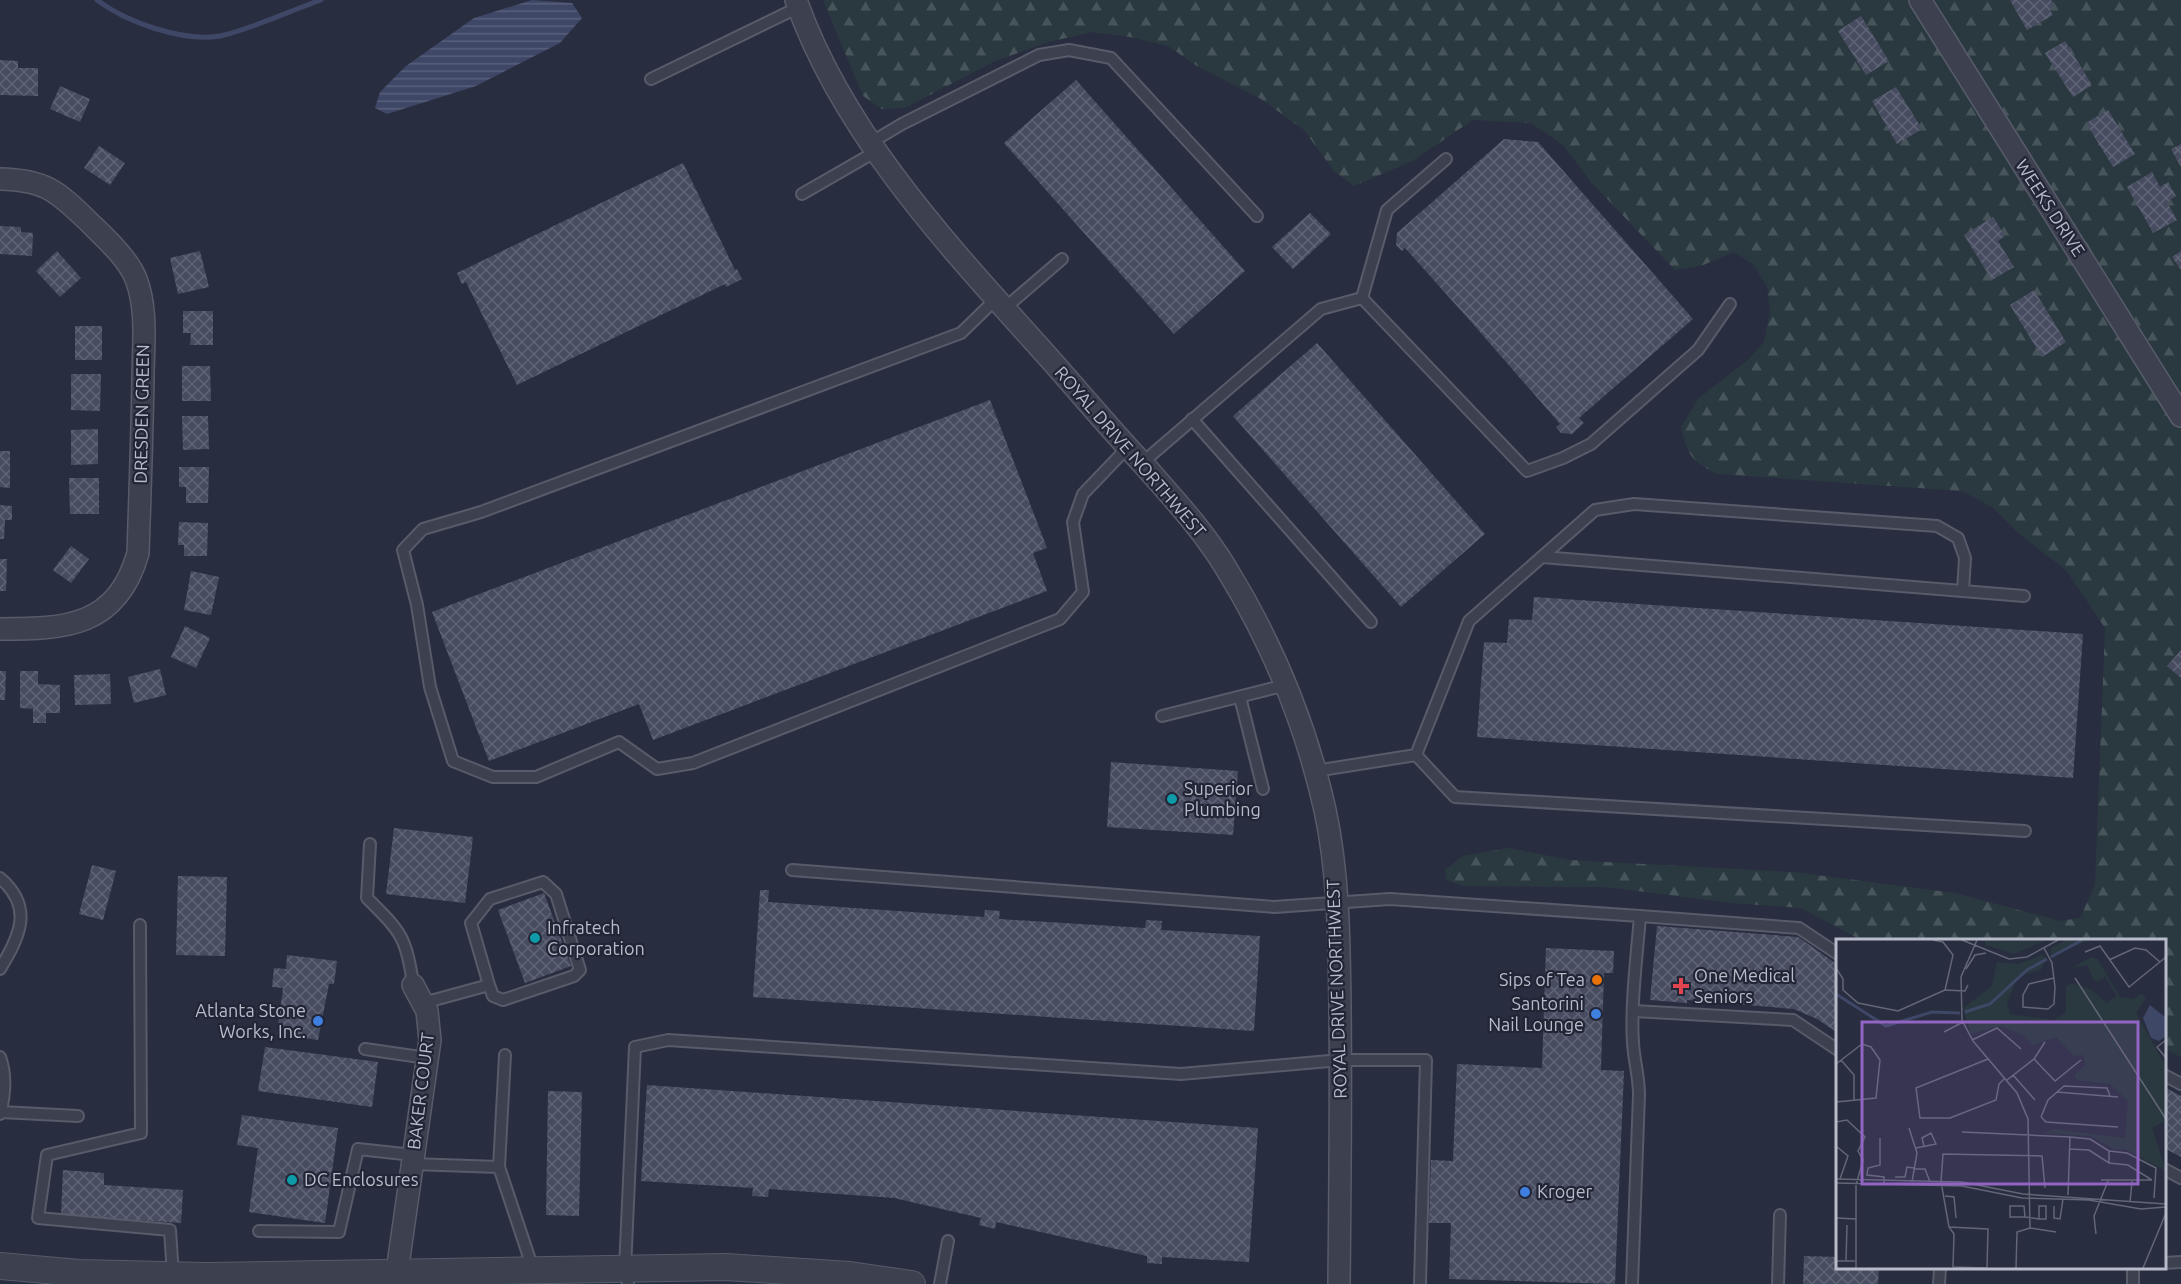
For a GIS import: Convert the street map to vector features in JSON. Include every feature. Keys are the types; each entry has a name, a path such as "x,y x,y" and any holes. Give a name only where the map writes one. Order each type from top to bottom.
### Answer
{"street":[{"name":"WEEKS DRIVE","path":"1920,0 2181,416"},
{"name":"ROYAL DRIVE NORTHWEST","path":"797,4 832,81 873,148 1000,304 1182,507 1224,564 1248,605 1286,686 1315,771 1325,813 1338,903 1341,1059 1339,1284"},
{"name":"DRESDEN GREEN","path":"0,178 38,182 51,188 94,227 119,255 135,277 140,290 143,343 138,553 129,576 111,602 81,621 51,629 0,628"},
{"name":"BAKER COURT","path":"397,1272 430,1040 427,1011 418,994"},
{"path":"0,1266 79,1273 173,1276 533,1269 627,1276 726,1267 789,1270 912,1284"}],"lane":[{"path":"651,80 797,4"},
{"path":"802,194 873,148 902,124 1039,55 1070,50 1111,58 1257,216"},
{"path":"1362,298 1387,210 1446,159"},
{"path":"1062,259 961,333 481,512 423,529 403,550 417,605 430,687 453,761 494,777 536,777 619,742 657,769 693,763 1060,619 1083,592 1073,522 1083,494 1135,455 1192,419 1321,309 1362,298"},
{"path":"1362,298 1527,471 1563,458 1591,444 1698,350 1730,304"},
{"path":"1192,419 1371,622"},
{"path":"1416,755 1470,621 1595,510 1634,504 1937,526 1958,538 1965,558 1963,591"},
{"path":"1542,557 2024,596"},
{"path":"1161,716 1286,686"},
{"path":"1240,697 1263,789"},
{"path":"1315,771 1416,755"},
{"path":"1416,755 1455,797 2025,831"},
{"path":"370,843 367,898 394,925 408,949 418,994 489,985"},
{"path":"792,870 1274,907 1390,899 1799,928 1836,953"},
{"path":"0,878 13,889 22,912 16,942 0,969"},
{"path":"543,882 556,894 580,970 574,976 503,1000 493,996 489,985 471,922 490,899 543,882"},
{"path":"1632,1284 1639,1095 1639,1072 1634,1054 1634,1011 1640,916"},
{"path":"140,925 141,1133 47,1155 38,1218 170,1230 173,1276"},
{"path":"1634,1011 1793,1020 1836,1049"},
{"path":"627,1276 635,1047 668,1040 1180,1074 1341,1059 1426,1060 1420,1284"},
{"path":"365,1049 428,1058"},
{"path":"505,1055 499,1167 533,1269"},
{"path":"0,1057 4,1067 5,1092 0,1113 78,1116"},
{"path":"2166,1076 2181,1084"},
{"path":"259,1231 339,1232 358,1149 413,1160 499,1167"},
{"path":"2166,1170 2181,1178"},
{"path":"1778,1284 1780,1215"},
{"path":"940,1284 948,1241"},
{"path":"2166,1263 2181,1262"},
{"path":"1939,1284 1940,1269"}],"green space":[{"path":"823,0 2181,0 2181,1057 2166,1050 2166,939 1859,939 1801,908 1731,903 1606,887 1463,886 1446,880 1445,870 1463,856 1508,848 1570,860 1794,872 1955,893 2060,921 2080,918 2095,885 2105,628 2066,570 2017,532 1992,507 1962,491 1718,474 1696,461 1688,451 1681,427 1699,398 1749,359 1764,342 1770,311 1767,286 1753,264 1734,252 1701,266 1675,270 1591,182 1563,145 1531,123 1473,120 1412,161 1354,186 1334,171 1304,130 1261,99 1197,66 1168,46 1130,37 1093,32 1048,42 993,62 905,108 882,109 863,96"}],"water":[{"path":"532,0 572,3 582,18 560,43 476,86 387,114 375,108 380,92 406,66 474,18"}],"building":[{"path":"2010,0 2051,0 2055,6 2049,9 2053,15 2027,30"},
{"path":"1861,16 1889,61 1866,75 1838,31"},
{"path":"2065,41 2092,85 2073,97 2045,53"},
{"path":"0,60 18,61 18,68 38,68 38,96 0,95"},
{"path":"1076,80 1245,271 1174,334 1004,143"},
{"path":"60,86 90,99 80,122 50,109"},
{"path":"1896,87 1922,129 1897,144 1872,101"},
{"path":"2108,110 2135,154 2113,167 2086,123"},
{"path":"1504,139 1538,142 1693,319 1579,418 1584,423 1572,434 1561,433 1556,427 1560,424 1473,324 1405,248 1402,251 1396,245 1397,233"},
{"path":"2181,144 2181,167 2171,149"},
{"path":"99,146 125,163 110,185 84,168"},
{"path":"683,163 735,270 737,269 742,279 726,287 725,284 517,385 466,282 462,284 457,273"},
{"path":"2152,172 2160,187 2168,182 2176,196 2167,202 2177,220 2153,233 2127,187"},
{"path":"1310,213 1331,234 1293,269 1272,247"},
{"path":"1993,217 2005,236 1998,241 2014,267 1992,280 1964,235"},
{"path":"0,226 21,227 21,232 33,233 32,256 0,254"},
{"path":"57,251 81,278 60,297 36,271"},
{"path":"200,251 209,287 178,294 170,258"},
{"path":"2181,251 2181,270 2172,257"},
{"path":"2034,290 2066,342 2042,357 2010,305"},
{"path":"183,311 213,311 213,345 190,345 191,333 183,333"},
{"path":"75,326 102,326 102,360 75,360"},
{"path":"1317,343 1485,534 1401,607 1233,416"},
{"path":"182,366 210,366 211,401 182,401"},
{"path":"71,374 101,374 100,411 71,410"},
{"path":"990,400 1047,548 1033,553 1047,591 653,740 639,704 489,761 432,612"},
{"path":"182,416 208,416 209,449 183,450"},
{"path":"98,429 98,464 71,465 71,430"},
{"path":"0,451 10,451 10,488 0,487"},
{"path":"179,467 209,467 208,503 186,503 186,487 179,487"},
{"path":"69,478 99,478 99,514 70,514"},
{"path":"0,505 12,506 12,520 5,520 4,539 0,539"},
{"path":"179,522 208,523 207,556 184,556 184,545 178,545"},
{"path":"71,546 89,559 71,583 53,570"},
{"path":"0,559 7,559 6,591 0,591"},
{"path":"191,571 219,577 211,615 184,610"},
{"path":"1534,597 2083,634 2073,778 1477,737 1484,642 1507,643 1509,619 1532,620"},
{"path":"185,626 210,638 196,668 171,657"},
{"path":"2181,650 2181,678 2167,666"},
{"path":"160,669 166,695 134,703 128,677"},
{"path":"0,671 6,671 5,700 0,700"},
{"path":"20,671 38,671 38,684 60,685 60,713 46,713 46,723 33,723 33,709 20,708"},
{"path":"110,674 111,704 75,705 74,675"},
{"name":"Superior Plumbing","path":"1111,762 1238,771 1233,835 1107,827"},
{"path":"394,828 473,837 465,903 386,894"},
{"path":"92,865 116,871 103,920 79,914"},
{"path":"178,876 227,877 225,956 176,955"},
{"path":"760,890 769,890 768,902 984,917 985,910 1000,911 999,919 1145,928 1146,920 1162,921 1161,930 1260,936 1254,1031 753,997"},
{"name":"Infratech Corporation","path":"544,893 571,966 525,983 498,910"},
{"path":"1657,926 1798,937 1836,964 1836,1032 1817,1019 1794,1009 1687,1000 1687,1003 1650,1000"},
{"name":"Kroger","path":"1546,948 1614,951 1613,973 1604,973 1601,1070 1624,1071 1615,1284 1449,1279 1451,1223 1429,1223 1431,1160 1453,1161 1457,1064 1542,1068"},
{"path":"287,955 337,961 334,984 329,984 318,1040 277,1034 283,988 272,987 274,968 286,969"},
{"path":"265,1047 378,1062 372,1107 258,1091"},
{"path":"647,1085 1258,1128 1249,1262 1162,1257 1162,1264 1147,1263 1147,1256 996,1222 995,1229 979,1225 981,1218 894,1198 769,1189 768,1197 752,1196 753,1188 641,1181"},
{"path":"2166,1088 2181,1096 2181,1157 2166,1149"},
{"path":"548,1091 582,1092 579,1216 546,1215"},
{"name":"DC Enclosures","path":"242,1115 338,1128 325,1223 249,1212 258,1148 237,1145"},
{"path":"63,1170 104,1173 104,1185 183,1190 181,1223 61,1215"},
{"path":"1804,1256 1836,1257 1836,1269 1879,1269 1878,1284 1803,1284"}],"waterway":[{"path":"97,0 139,23 172,33 205,37 220,36 244,29 321,0"}],"place":[{"name":"Superior Plumbing","path":"1172,799"},
{"name":"Infratech Corporation","path":"535,938"},
{"name":"Sips of Tea","path":"1597,980"},
{"name":"One Medical Seniors","path":"1681,986"},
{"name":"Santorini Nail Lounge","path":"1596,1014"},
{"name":"Atlanta Stone Works, Inc.","path":"318,1021"},
{"name":"DC Enclosures","path":"292,1180"},
{"name":"Kroger","path":"1525,1192"}]}
